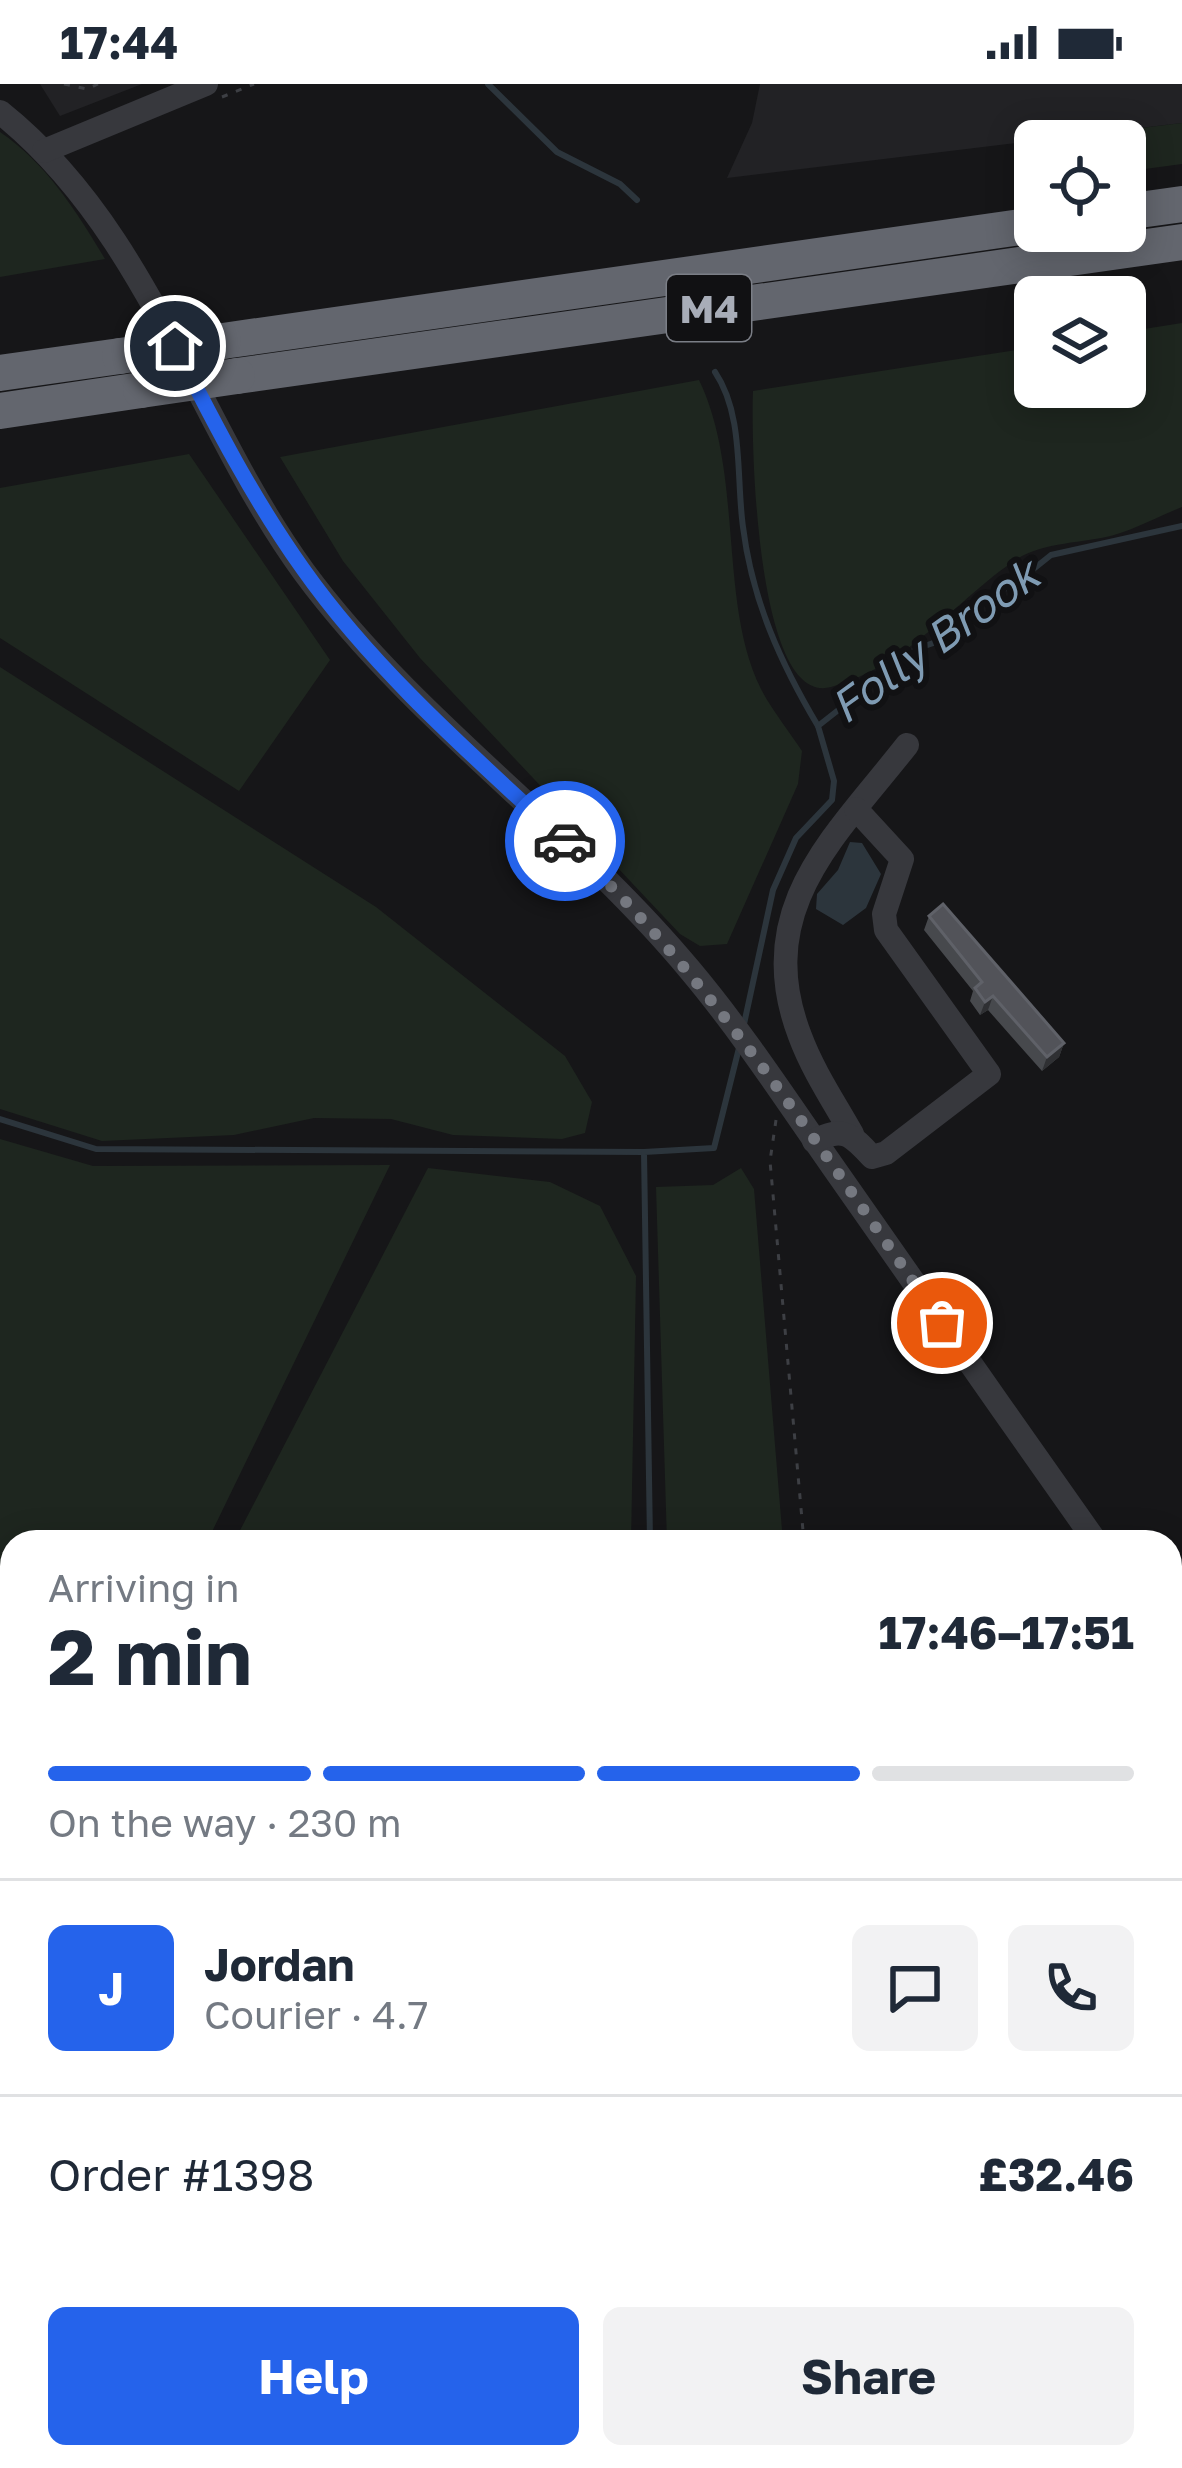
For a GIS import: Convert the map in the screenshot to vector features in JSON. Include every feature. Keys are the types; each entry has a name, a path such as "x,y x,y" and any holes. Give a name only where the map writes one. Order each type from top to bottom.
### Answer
{"highway":[{"path":"1146,209 1182,204"},
{"name":"M4","path":"0,374 1014,228"},
{"name":"M4","path":"0,410 1182,242"}],"street":[{"path":"44,151 206,84"},
{"path":"0,112 44,151 106,223 244,480 304,572 392,673 624,896 732,1023 1088,1530"},
{"path":"856,809 902,859 884,914 892,943 989,1074 886,1153 872,1156 852,1134 801,1040 791,1011 784,950 798,891 856,809 908,745"},
{"path":"814,1141 835,1130 852,1134"}],"path":[{"path":"64,84 87,88 98,84"},
{"path":"790,1107 776,1120 770,1161 803,1530"}],"shaded area":[{"path":"40,84 142,84 60,116"},
{"path":"760,84 1182,84 1182,123 1146,127 1146,120 1014,120 1014,143 727,178 752,123"},
{"path":"1182,123 1182,164 1146,169 1146,127"},
{"path":"0,132 46,174 105,259 0,277"},
{"path":"1182,323 1182,507 1114,535 1027,553 885,663 831,687 806,682 786,656 772,614 757,510 753,391 1014,350 1014,408 1146,408 1146,329"},
{"path":"699,380 722,455 734,578 748,655 765,697 802,751 798,784 727,944 700,946 680,934 420,658 343,561 280,457"},
{"path":"189,454 330,660 239,791 0,638 0,488"},
{"path":"0,667 376,907 565,1056 592,1102 585,1133 562,1139 453,1135 391,1119 314,1118 234,1135 102,1141 0,1109"},
{"path":"850,842 862,843 881,874 866,908 843,925 816,909 817,894 838,870"},
{"path":"0,1139 93,1166 390,1165 213,1530 0,1530"},
{"path":"428,1168 550,1182 600,1206 636,1276 631,1530 240,1530"},
{"path":"741,1168 754,1189 782,1530 667,1530 656,1187 713,1185"}],"building":[{"path":"943,904 1064,1043 1047,1057 993,996 985,1002 975,988 982,982 929,916"}],"waterway":[{"path":"488,84 557,152 620,184 637,200"},
{"path":"715,372 735,427 743,527 753,580 780,655 818,726"},
{"name":"Folly Brook","path":"744,1024 773,890 796,838 832,800 834,781 818,726 916,649 959,634 980,601 1016,583 1051,555 1182,526"},
{"path":"650,1530 644,1152 714,1148 739,1048"},
{"name":"Folly Brook","path":"0,1119 96,1149 644,1152"}],"way so far":[{"path":"565,841 624,896 732,1023 942,1323"}],"route":[{"path":"175,346 244,480 304,572 392,673 565,841"}]}
